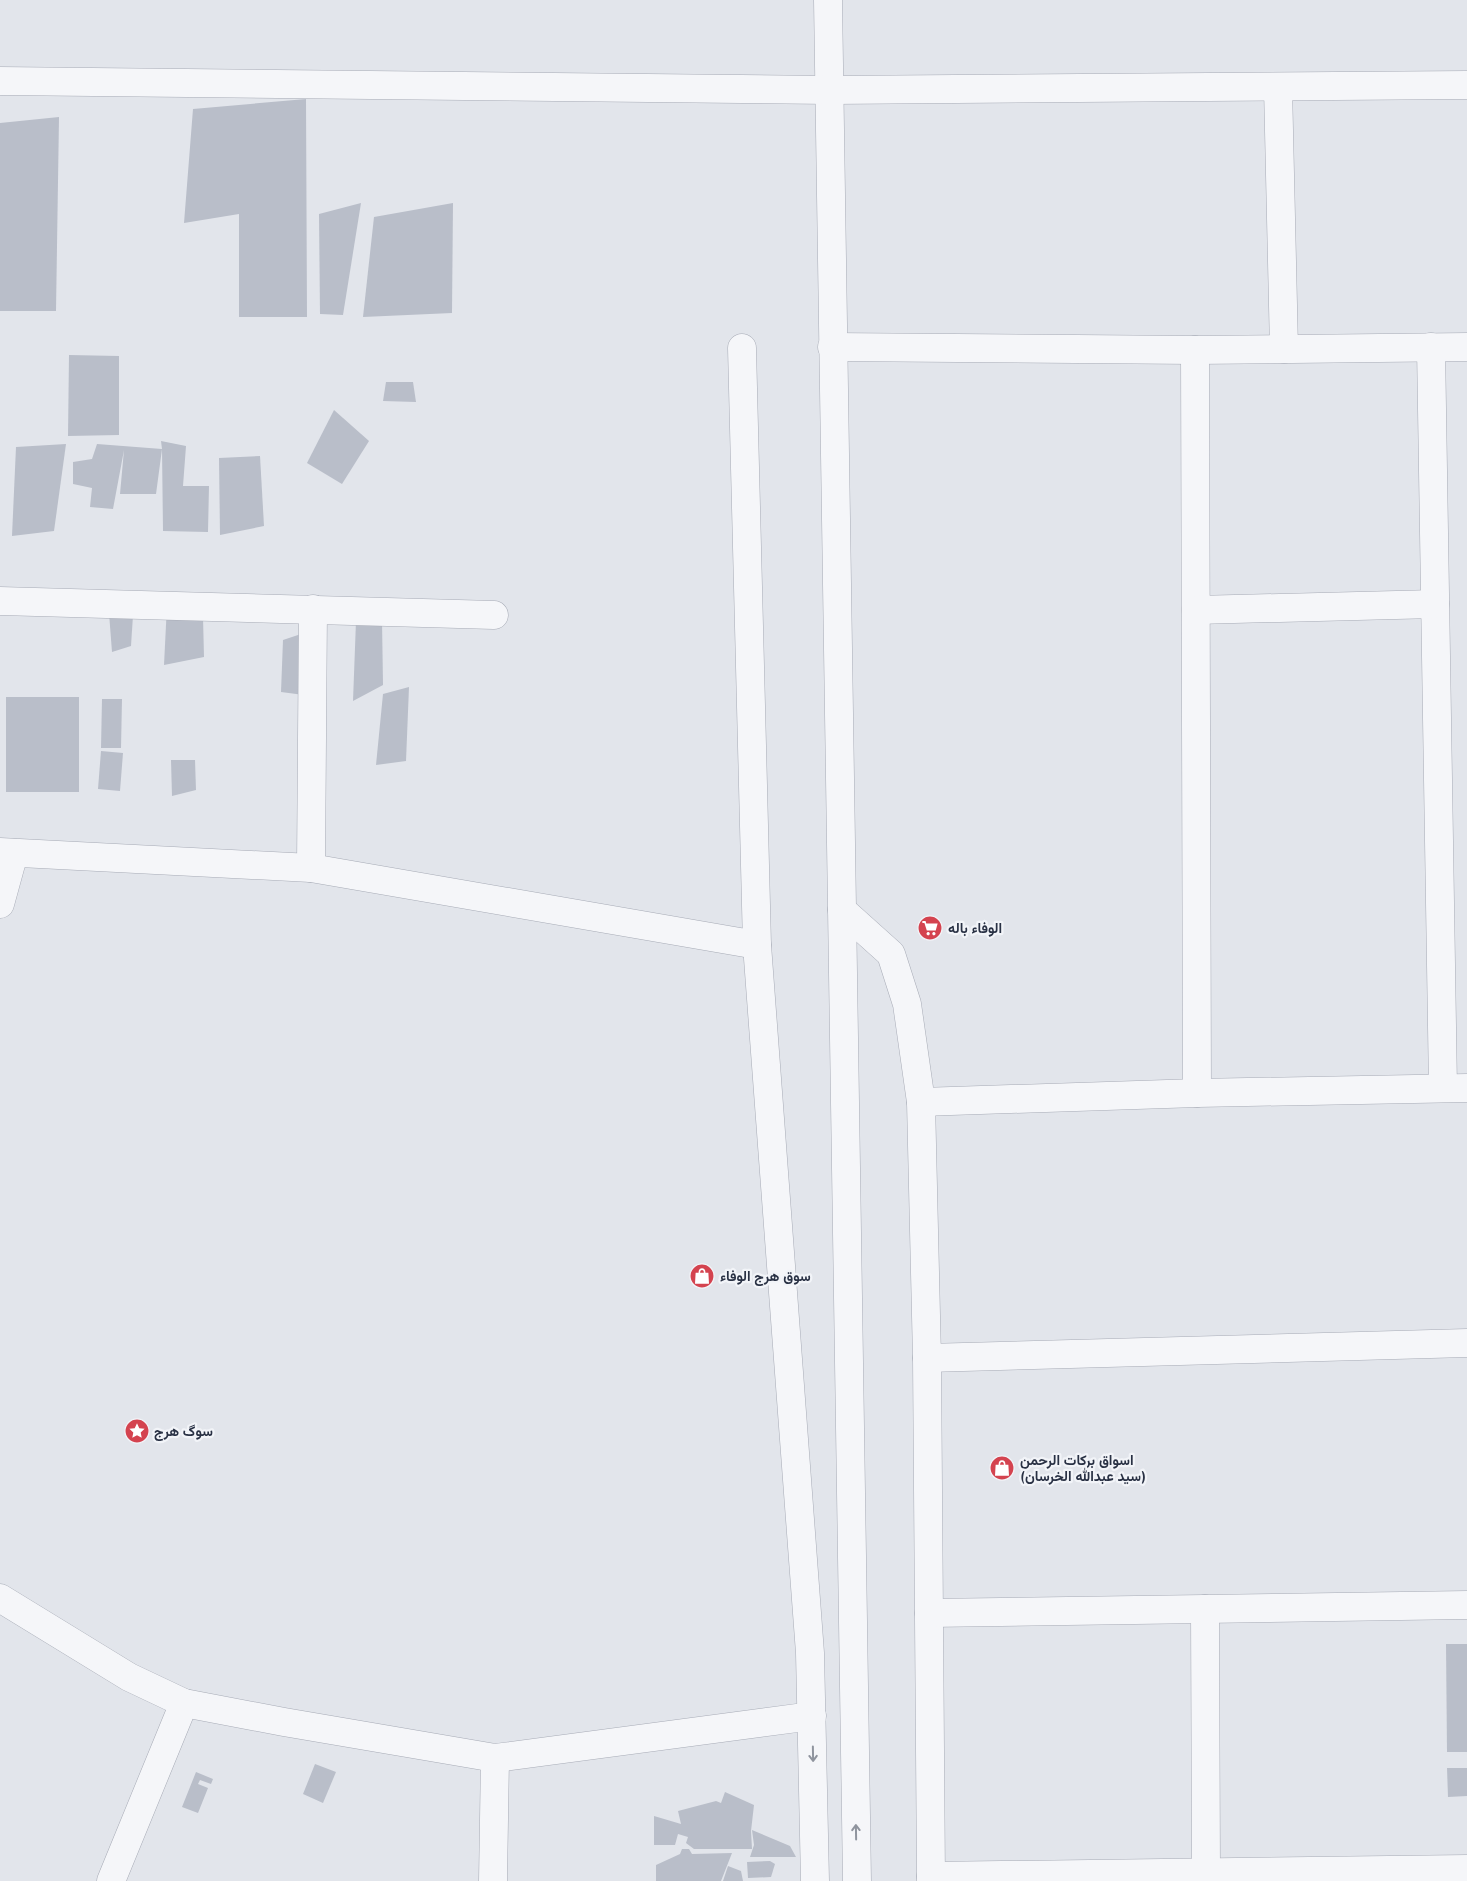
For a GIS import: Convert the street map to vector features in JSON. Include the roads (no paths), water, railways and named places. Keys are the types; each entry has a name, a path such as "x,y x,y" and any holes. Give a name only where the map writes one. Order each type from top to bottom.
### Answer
{"street":[{"path":"828,0 857,1881"},
{"path":"0,81 830,90 1467,85"},
{"path":"1278,87 1284,348"},
{"path":"832,347 1195,350 1467,347"},
{"path":"921,1102 1197,1093 1455,1088 1435,604 1430,347"},
{"path":"742,348 757,944 810,1653 815,1881"},
{"path":"1195,350 1197,1093"},
{"path":"0,601 494,614"},
{"path":"1196,610 1435,604"},
{"path":"311,868 313,610"},
{"path":"0,904 7,852 311,868 757,944"},
{"path":"842,910 891,954 907,1004 921,1102 927,1358 931,1878 1467,1869"},
{"path":"927,1358 1467,1343"},
{"path":"0,1598 129,1677 184,1703 496,1758 812,1716"},
{"path":"929,1613 1467,1605"},
{"path":"1205,1609 1206,1873"},
{"path":"810,1653 853,1651"},
{"path":"111,1881 184,1703"},
{"path":"493,1881 496,1758"}],"place":[{"name":"الوفاء باله","path":"930,928"},
{"name":"سوق هرج الوفاء","path":"702,1276"},
{"name":"سوگ هرج","path":"137,1431"},
{"name":"اسواق بركات الرحمن (سيد عبدالله الخرسان)","path":"1002,1468"}]}
